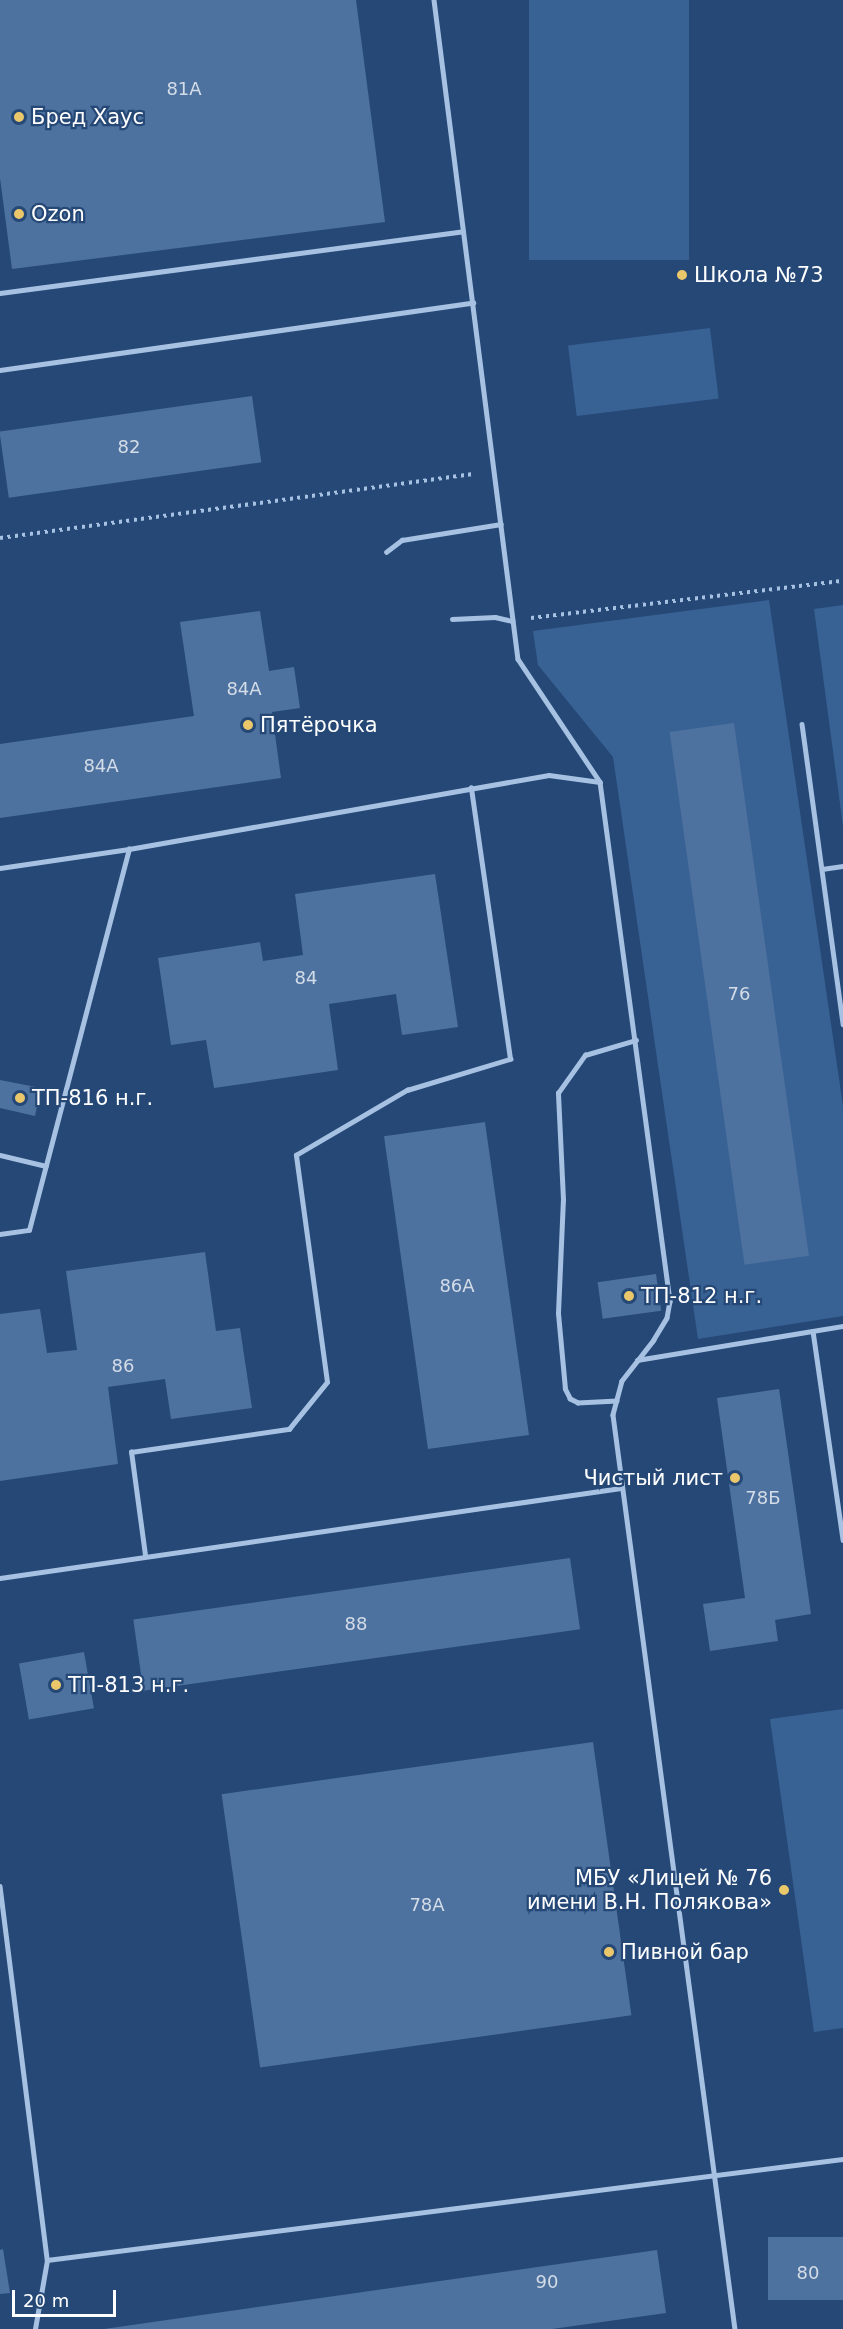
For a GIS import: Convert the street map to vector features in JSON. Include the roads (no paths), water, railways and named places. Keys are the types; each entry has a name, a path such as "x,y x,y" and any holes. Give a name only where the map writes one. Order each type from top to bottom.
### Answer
{"lane":[{"path":"434,0 518,659 600,782 670,1301 667,1318 654,1340 622,1381 613,1415 735,2329"},
{"path":"0,294 463,231"},
{"path":"0,370 473,303"},
{"path":"386,552 402,540 501,524"},
{"path":"452,619 495,617 513,621"},
{"path":"802,724 843,1024"},
{"path":"0,868 129,849 549,775 600,782"},
{"path":"145,1555 130,1452 289,1428 327,1382 296,1155 407,1090 510,1059 471,788"},
{"path":"0,1234 29,1230 129,849"},
{"path":"822,869 843,866"},
{"path":"617,1401 578,1403 570,1399 565,1389 558,1313 563,1200 558,1093 585,1055 636,1040"},
{"path":"0,1155 46,1166"},
{"path":"637,1359 843,1326"},
{"path":"813,1331 843,1540"},
{"path":"0,1578 145,1555 621,1488"},
{"path":"0,1886 47,2260 35,2329"},
{"path":"47,2260 843,2159"}],"place":[{"name":"Бред Хаус","path":"19,117"},
{"name":"Ozon","path":"19,214"},
{"name":"Школа №73","path":"682,275"},
{"name":"Пятёрочка","path":"248,725"},
{"name":"ТП-816 н.г.","path":"20,1098"},
{"name":"ТП-812 н.г.","path":"629,1296"},
{"name":"Чистый лист","path":"735,1478"},
{"name":"ТП-813 н.г.","path":"56,1685"},
{"name":"МБУ «Лицей № 76 имени В.Н. Полякова»","path":"784,1890"},
{"name":"Пивной бар","path":"609,1952"}]}
